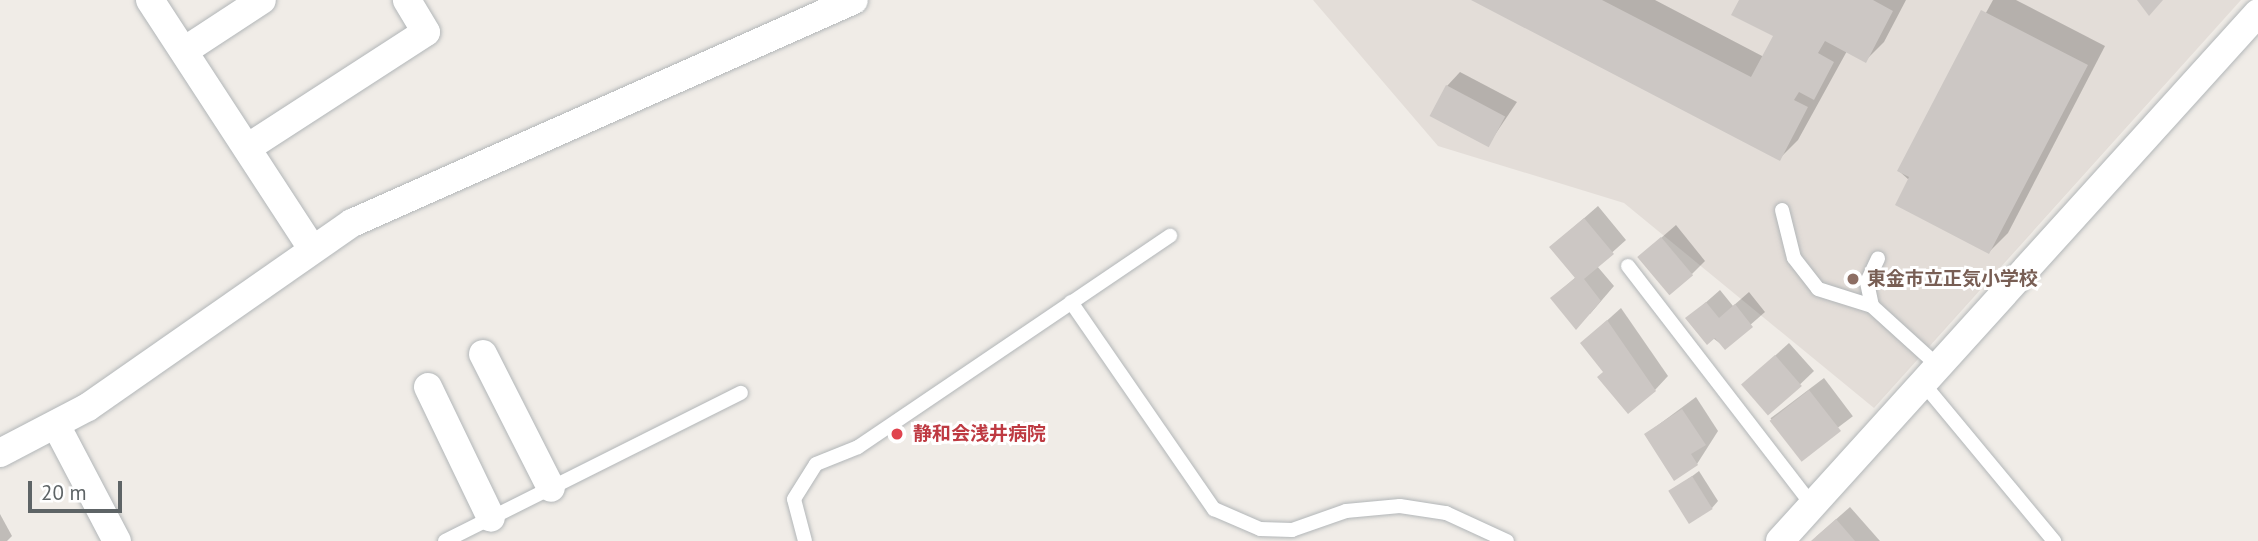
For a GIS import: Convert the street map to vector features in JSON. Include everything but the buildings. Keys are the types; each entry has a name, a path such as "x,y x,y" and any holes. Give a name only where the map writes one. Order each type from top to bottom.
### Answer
{"street":[{"path":"150,0 313,250"},
{"path":"184,51 261,0"},
{"path":"247,148 426,32 407,0"},
{"path":"0,453 56,425 352,223 841,3"},
{"path":"1780,541 2258,13"},
{"path":"483,354 551,488"},
{"path":"428,387 491,518"},
{"path":"56,425 117,541"}],"lane":[{"path":"1782,210 1794,258 1818,289 1872,306"},
{"path":"805,541 794,499 816,464 858,447 1170,236"},
{"path":"1878,258 1867,282 1872,306 1930,373 2054,541"},
{"path":"1628,266 1812,505"},
{"path":"1071,302 1214,509 1260,529 1292,530 1346,511 1401,506 1446,513 1507,541"},
{"path":"445,541 741,393"}],"shaded area":[{"name":"東金市立正気小学校","path":"1313,0 2241,0 1874,408 1624,203 1438,146"}],"place":[{"name":"東金市立正気小学校","path":"1853,279"},
{"name":"静和会浅井病院","path":"897,434"}]}
